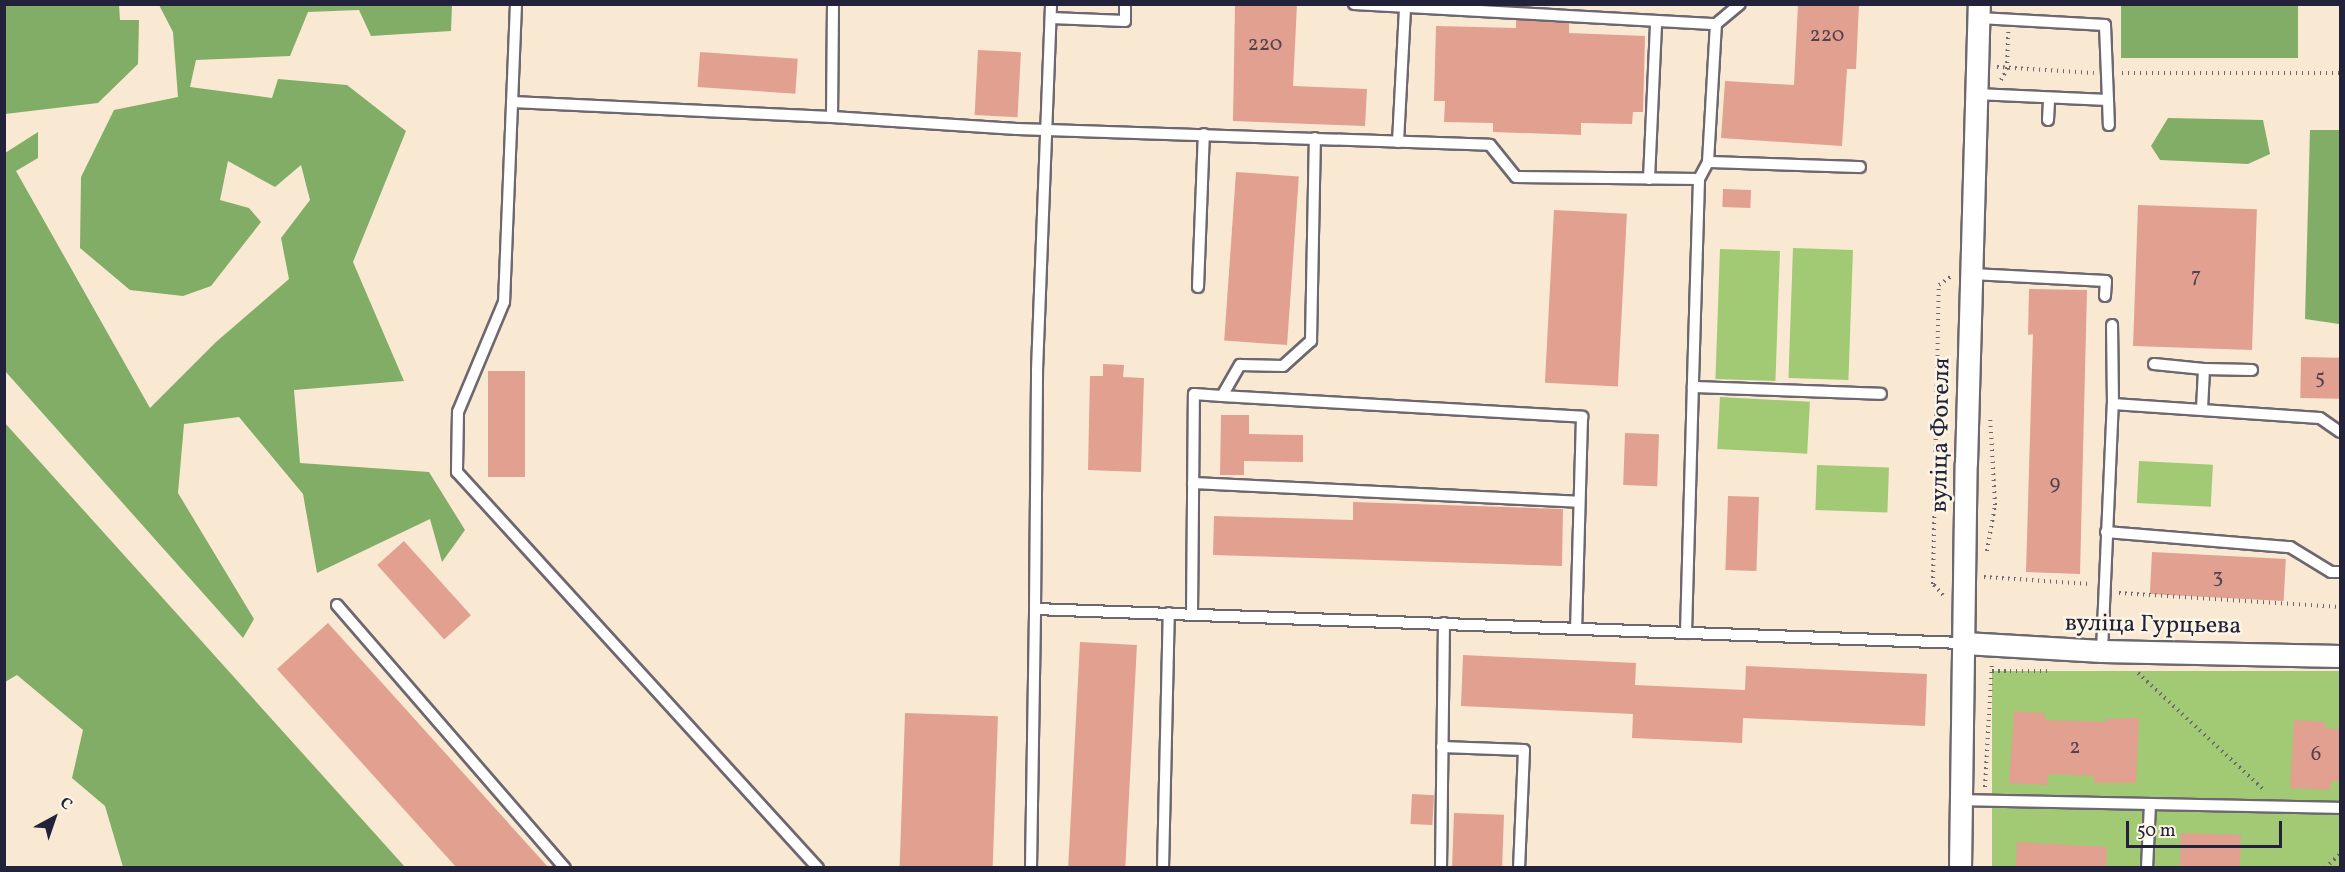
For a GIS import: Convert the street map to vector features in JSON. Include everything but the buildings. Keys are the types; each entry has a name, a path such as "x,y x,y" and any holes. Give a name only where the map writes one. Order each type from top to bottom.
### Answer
{"street":[{"name":"вуліца Фогеля","path":"1960,867 1979,11"},
{"name":"вуліца Гурцьева","path":"1964,643 1993,647 2102,651 2340,656"}],"lane":[{"path":"516,4 504,302 458,412 458,472 818,867"},
{"path":"832,117 833,4"},
{"path":"1031,867 1037,370 1051,4"},
{"path":"1051,18 1125,21 1125,4"},
{"path":"1354,4 1716,24 1740,4"},
{"path":"1398,142 1405,7"},
{"path":"1979,11 2105,25 2105,73 2109,125"},
{"path":"1649,179 1656,21"},
{"path":"1686,633 1699,179 1708,162 1716,24"},
{"path":"1976,94 2108,100"},
{"path":"2048,120 2049,98"},
{"path":"512,102 1048,128 1490,145 1516,177 1699,179"},
{"path":"1198,287 1204,134"},
{"path":"1222,396 1240,365 1283,366 1311,341 1315,138"},
{"path":"1708,162 1860,167"},
{"path":"1972,274 2106,281 2105,296"},
{"path":"2102,651 2113,404 2112,325"},
{"path":"2154,364 2204,369 2252,370"},
{"path":"2202,409 2204,369"},
{"path":"1693,387 1881,394"},
{"path":"1192,615 1194,393 1582,417 1576,629"},
{"path":"2113,404 2320,418 2340,432"},
{"path":"1193,483 1580,502"},
{"path":"2106,532 2290,547 2331,572 2340,572"},
{"path":"338,605 565,867"},
{"path":"1035,609 1964,643"},
{"path":"1163,867 1169,613"},
{"path":"1441,867 1444,623"},
{"path":"1442,747 1524,750 1519,867"},
{"path":"1962,800 2340,808"},
{"path":"2146,867 2150,804"}],"path":[{"path":"2007,69 2105,73 2340,73"},
{"path":"1933,584 1939,285 1950,278"},
{"path":"1986,557 1995,505 1993,436"},
{"path":"1982,587 1985,567"},
{"path":"1983,577 2088,584 2104,592 2340,607"},
{"path":"1984,801 1993,647"},
{"path":"2135,670 2268,793"},
{"path":"2325,867 2340,854"}],"green space":[{"path":"5,4 119,5 120,20 139,20 138,64 98,103 5,114"},
{"path":"159,5 452,5 451,31 371,36 359,10 308,12 290,56 196,60 190,87 272,98 278,79 347,85 406,131 353,262 404,381 294,390 300,463 429,472 465,530 442,562 430,519 317,573 303,494 239,417 184,424 178,493 254,619 243,638 5,371 5,153 38,132 38,158 16,171 150,408 216,342 289,279 281,238 310,200 301,165 275,187 228,161 220,200 249,208 261,222 211,286 183,296 130,290 80,248 81,177 114,110 178,97 173,32"},
{"path":"2121,5 2298,5 2298,58 2121,58"},
{"path":"2168,118 2263,120 2270,154 2248,164 2160,160 2151,146"},
{"path":"2310,130 2340,130 2339,324 2305,319"},
{"path":"1793,248 1853,250 1848,380 1788,378"},
{"path":"1720,249 1780,251 1775,381 1715,379"},
{"path":"1720,397 1810,402 1807,454 1717,449"},
{"path":"5,423 405,867 123,867 105,806 72,778 83,730 17,675 5,682"},
{"path":"2139,461 2213,465 2211,507 2137,503"},
{"path":"1817,465 1889,468 1887,512 1815,510"},
{"path":"1992,671 2340,671 2340,868 1992,868"}]}
